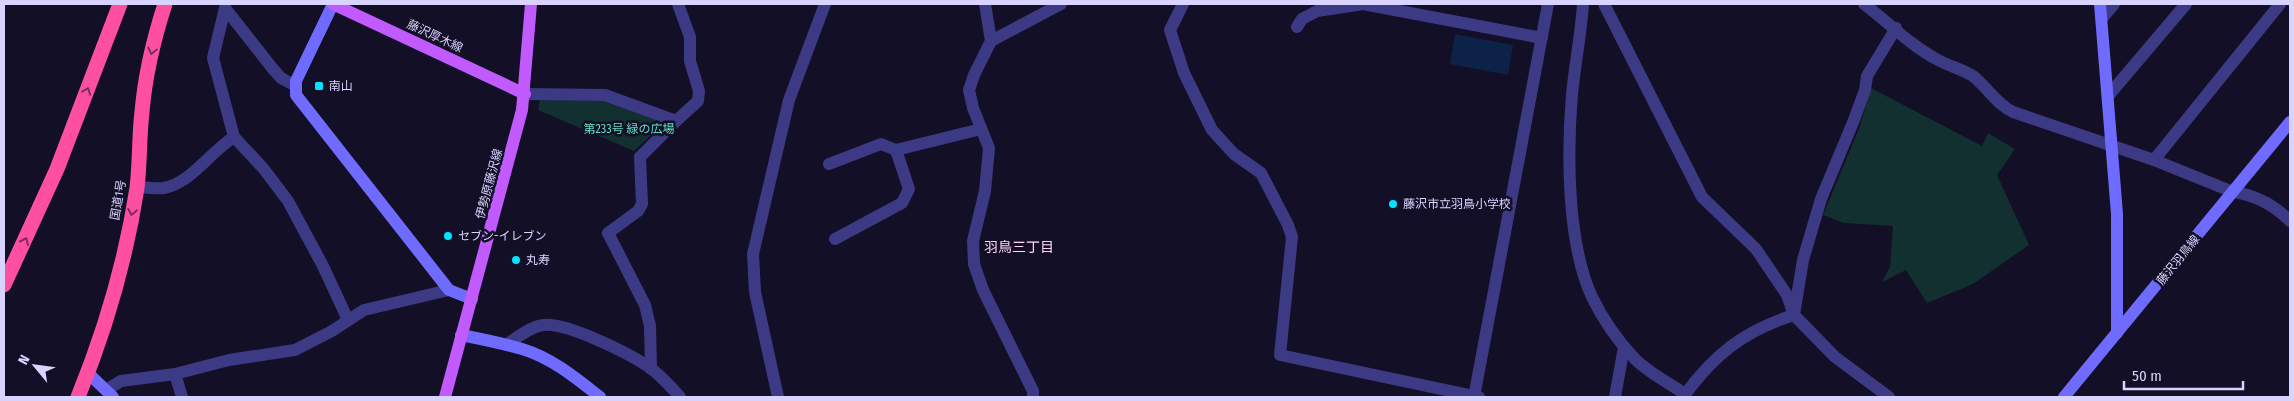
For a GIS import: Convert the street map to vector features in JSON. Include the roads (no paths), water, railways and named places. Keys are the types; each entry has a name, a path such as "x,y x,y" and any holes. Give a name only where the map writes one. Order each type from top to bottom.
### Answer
{"highway":[{"path":"4,285 57,168 120,4"},
{"name":"国道1号","path":"78,397 88,373 107,313 126,244 137,187 142,110 150,59 165,4"}],"main road":[{"name":"藤沢厚木線","path":"333,4 525,94"},
{"name":"伊勢原藤沢線","path":"445,397 500,197 525,94 531,4"}],"street":[{"path":"333,4 294,85 296,95 449,290 472,299"},
{"path":"651,369 650,326 645,305 608,233 638,211 643,196 640,157 698,101 699,91 690,61 688,28 678,4"},
{"path":"778,397 755,292 753,254 789,100 824,4"},
{"path":"985,4 992,41"},
{"path":"1033,397 1033,391 983,290 974,264 973,241 985,192 989,148 973,108 970,90 974,75 992,41 1061,4"},
{"path":"1183,4 1170,30 1184,73 1212,130 1234,154 1261,173 1271,188 1292,236 1280,355 1476,397 1548,4"},
{"path":"1298,27 1302,19 1317,11 1363,4 1542,38"},
{"path":"1583,4 1570,125 1574,227 1581,265 1592,296 1608,326 1637,361 1684,396 1718,355 1730,345 1794,315"},
{"path":"1604,4 1629,48 1696,188 1708,203 1756,250 1787,295 1794,315 1835,357 1889,397"},
{"path":"1864,4 1938,60 1967,72 1979,81 2005,108 2154,160 2233,192 2246,194 2275,206 2290,221"},
{"path":"2100,4 2117,214 2117,333"},
{"path":"2102,17 2114,4"},
{"path":"2108,96 2186,4"},
{"path":"2154,160 2280,4"},
{"path":"294,85 277,73 225,8 214,58 234,137 263,168 288,201 348,320"},
{"path":"1794,315 1803,260 1821,199 1854,120 1865,90 1867,76 1896,28"},
{"path":"525,94 605,96 676,122"},
{"name":"藤沢羽鳥線","path":"2064,397 2290,122"},
{"path":"829,164 881,144 896,150 981,128"},
{"path":"137,187 162,188 185,179 218,147 234,137"},
{"path":"835,239 902,203 909,189 896,150"},
{"path":"88,373 109,394 121,381 175,374 229,360 295,350 309,345 364,310 449,290"},
{"path":"506,345 541,326 552,325 596,339 651,369 680,397"},
{"path":"461,335 522,349 550,361 600,397"},
{"path":"1615,397 1624,346"},
{"path":"175,374 182,397"}],"water":[{"path":"1455,34 1513,45 1508,75 1450,64"}],"place":[{"name":"南山","path":"319,86"},
{"name":"藤沢市立羽鳥小学校","path":"1393,204"},
{"name":"セブン-イレブン","path":"448,236"},
{"name":"丸寿","path":"516,260"}],"district":[{"name":"羽鳥三丁目","path":"1019,247"}],"park label":[{"name":"第233号 緑の広場","path":"629,129"}]}
